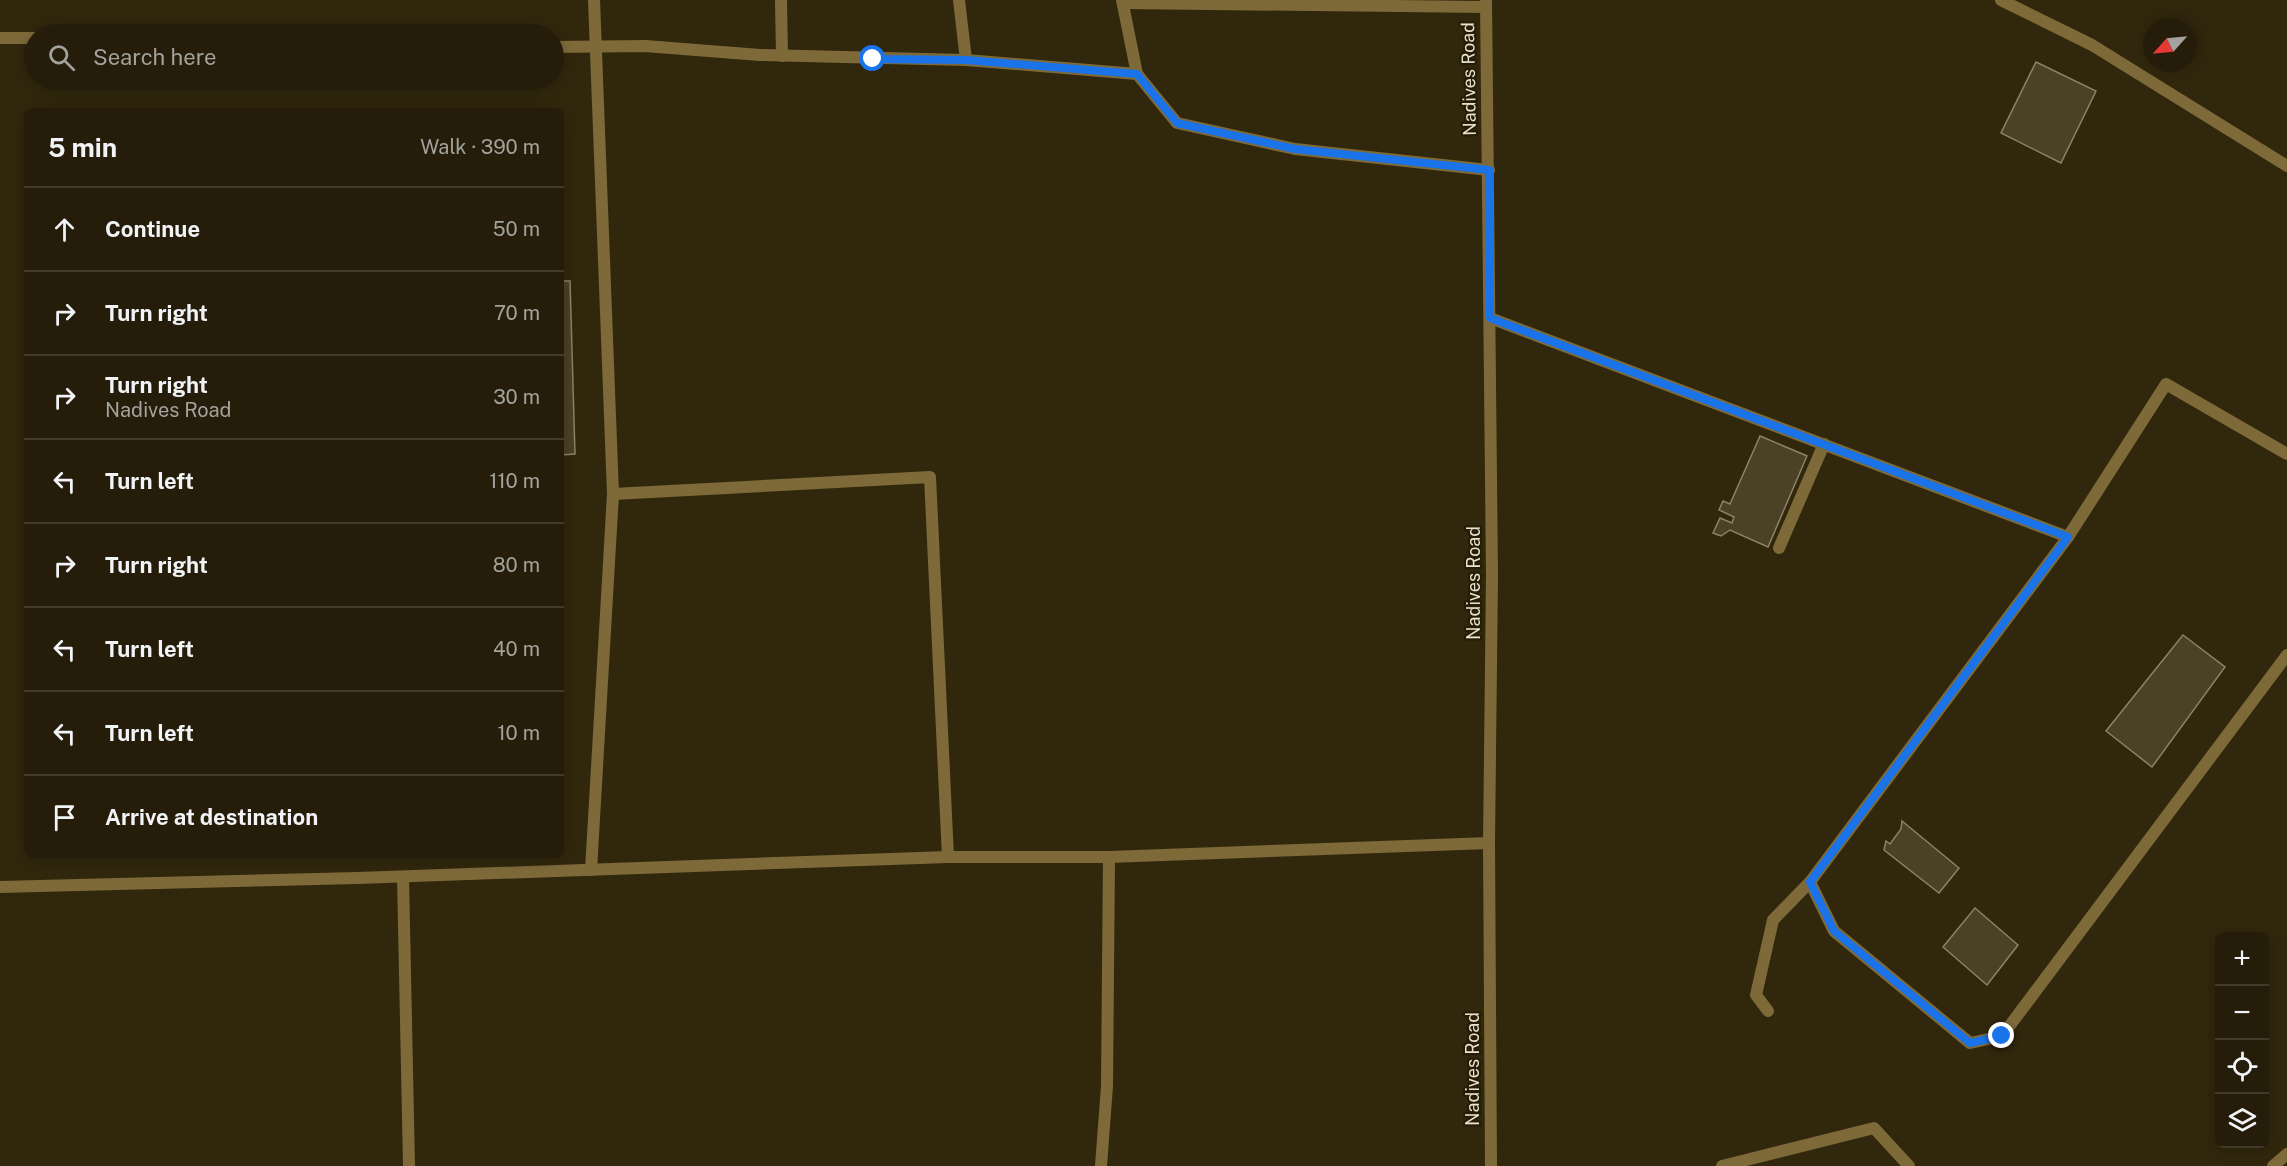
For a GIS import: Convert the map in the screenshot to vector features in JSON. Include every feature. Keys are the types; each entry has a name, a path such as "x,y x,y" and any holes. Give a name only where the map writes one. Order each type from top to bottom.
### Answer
{"street":[{"path":"591,870 613,494 594,0"},
{"path":"781,0 782,56"},
{"path":"959,0 966,60"},
{"path":"2001,0 2092,45 2287,166"},
{"path":"1486,3 1123,2 1137,74 1177,123 1295,149 1489,170"},
{"name":"Nadives Road","path":"1486,3 1492,574 1489,843 1491,1166"},
{"path":"0,38 24,38"},
{"path":"564,47 645,46 782,56 966,60 1137,74"},
{"path":"1490,318 2068,537"},
{"path":"1768,1011 1756,995 1773,920 1810,882 2068,537 2166,384 2287,454"},
{"path":"1779,548 1824,444"},
{"path":"613,494 930,477 948,857"},
{"path":"1810,882 1834,931 1970,1043 2002,1036 2287,655"},
{"path":"0,887 403,877 948,857 1109,857 1489,843"},
{"path":"1101,1166 1107,1086 1109,857"},
{"path":"403,877 409,1166"},
{"path":"1722,1166 1874,1128 1909,1166"},
{"path":"2273,1166 2287,1154"}],"building":[{"path":"2036,62 2096,91 2061,163 2001,133"},
{"path":"564,281 570,281 575,454 564,455"},
{"path":"1760,436 1807,456 1768,547 1730,530 1721,536 1713,533 1720,518 1732,523 1734,517 1719,510 1723,501 1730,504"},
{"path":"2183,635 2225,667 2152,767 2106,731"},
{"path":"1902,821 1959,868 1939,893 1884,850 1886,841 1890,844 1901,829"},
{"path":"1975,908 2018,945 1987,985 1943,947"}],"route":[{"path":"873,59 966,60 1137,74 1177,123 1295,149 1489,170 1490,318 2068,537 1810,882 1834,931 1970,1043 2002,1036"}]}
